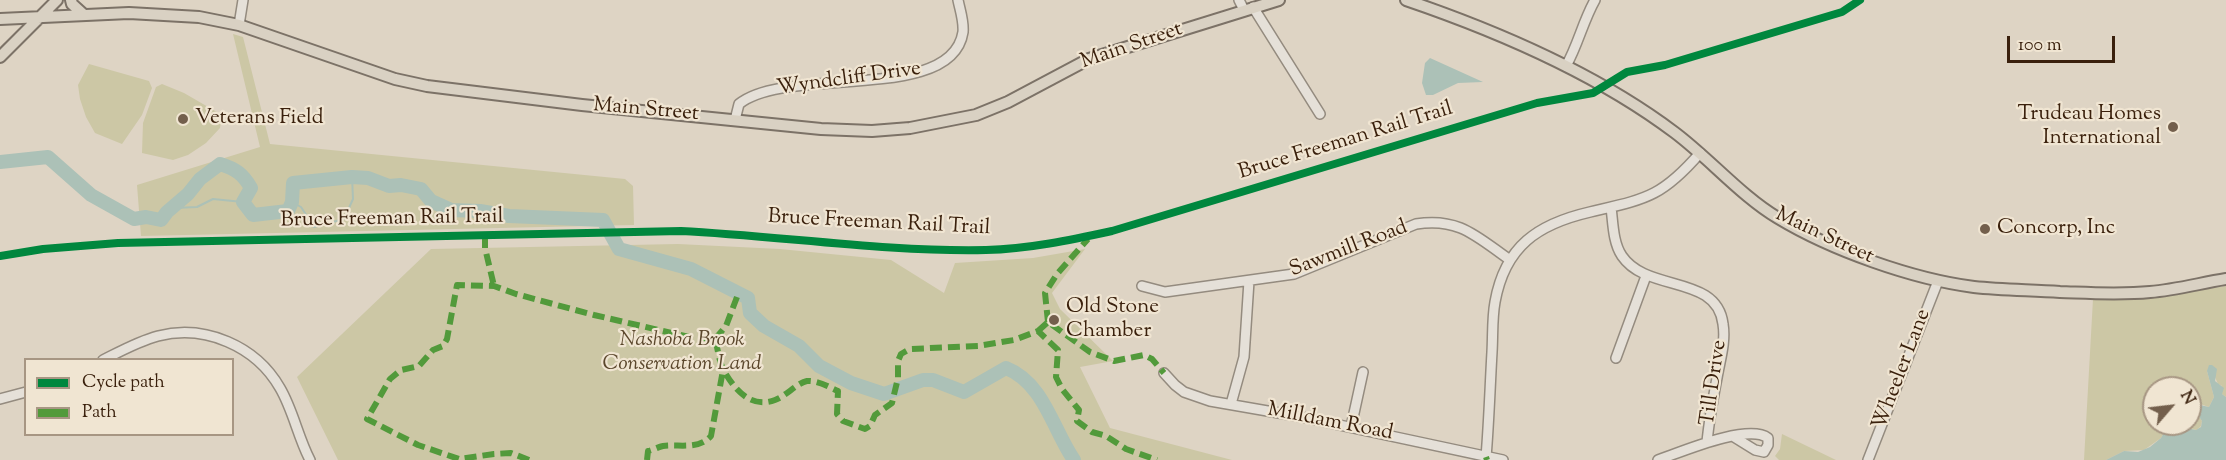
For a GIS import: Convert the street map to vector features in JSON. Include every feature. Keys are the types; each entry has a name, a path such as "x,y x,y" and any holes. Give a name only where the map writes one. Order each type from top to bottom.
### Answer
{"main road":[{"path":"0,57 57,0"},
{"path":"71,0 72,4 83,14"},
{"name":"Main Street","path":"0,19 83,14 166,14 206,18 239,25 395,80 427,86 821,129 872,130 910,128 976,115 1008,102 1089,58 1246,6 1279,0"},
{"name":"Main Street","path":"1406,0 1503,37 1566,66 1640,107 1700,153 1753,201 1796,229 1892,268 1938,281 2012,290 2113,294 2152,292 2226,279"}],"street":[{"path":"239,25 243,0"},
{"name":"Wyndcliff Drive","path":"735,120 739,104 756,94 826,83 913,75 942,64 957,47 962,36 962,19 958,0"},
{"path":"1566,66 1575,51 1587,14 1595,0"},
{"path":"1246,6 1320,114"},
{"path":"1486,457 1495,302 1504,270 1510,260 1525,241 1541,228 1560,220 1649,197 1676,178 1700,153"},
{"name":"Till Drive","path":"1611,207 1615,239 1622,255 1634,269 1646,276 1695,289 1710,298 1719,309 1723,323 1724,343 1707,442"},
{"name":"Sawmill Road","path":"1142,286 1165,292 1294,274 1416,224 1431,221 1461,227 1510,260"},
{"path":"1616,358 1646,276"},
{"path":"1231,404 1244,357 1249,280"},
{"name":"Wheeler Lane","path":"1868,460 1938,281"},
{"path":"107,358 148,339 172,333 210,336 234,344 255,358 280,387 310,460"},
{"path":"1351,427 1363,372"},
{"name":"Milldam Road","path":"1164,373 1175,386 1184,392 1210,401 1351,427 1503,460"},
{"path":"0,399 24,393"},
{"path":"1658,460 1707,442 1734,437"}],"green space":[{"path":"233,34 243,37 270,144 625,179 633,186 634,225 141,236 137,185 260,147"},
{"name":"Veterans Field","path":"89,64 149,81 152,88 142,115 122,144 95,133 86,117 78,85"},
{"name":"Veterans Field","path":"162,84 184,93 222,115 220,128 206,143 188,155 173,160 142,153 143,123 156,87"},
{"name":"Nashoba Brook Conservation Land","path":"678,244 780,249 891,260 944,293 955,263 1033,258 1085,249 1052,293 1060,309 1113,361 1080,367 1110,428 1232,460 338,460 297,377 431,249"},
{"path":"2226,286 2226,397 2222,394 2222,386 2207,371 2214,397 2209,407 2202,405 2202,376 2142,376 2142,436 2162,436 2161,438 2144,450 2124,451 2106,460 2084,460 2093,299 2147,299"},
{"path":"1782,434 1836,460 1779,460 1775,456 1780,449"}],"shaded area":[{"path":"1430,58 1483,82 1458,83 1433,95 1426,95 1422,83 1425,63"},
{"path":"2209,365 2217,369 2215,381 2224,388 2222,394 2226,397 2226,460 2106,460 2124,451 2138,452 2150,447 2162,436 2202,436 2202,406 2209,407 2214,397 2207,371"}],"waterway":[{"path":"0,162 48,157 91,195 134,219 146,217 161,220 200,179 220,164 238,173 248,183 251,188 243,202 253,215 288,211 292,202 293,183 352,177 368,178 389,186 401,185 421,189 431,201 451,210 480,211 509,216 603,220 619,249 691,269 748,298 750,313 764,326 799,346 819,366 851,383 884,394 923,380 933,380 964,392 1006,368 1030,384 1039,396 1074,460"},
{"path":"292,202 301,207 314,227 344,219 353,199 352,177"},
{"path":"174,208 197,207 213,199 243,202"}],"marked path":[{"path":"485,236 485,248 494,286"},
{"path":"1048,322 1045,293 1057,274 1088,239"},
{"path":"529,460 511,453 459,459 418,445 367,419 390,379 401,370 419,366 433,350 443,346 447,339 457,285 494,286 594,315 689,337 715,339 724,371 733,385 751,400 758,402 775,400 803,382 819,383 838,391 837,414 843,421 865,429 870,426 875,415 892,403 901,354 910,349 978,346 1014,340 1038,331 1058,350 1056,377 1062,389 1079,410 1077,421 1092,432 1106,436 1126,449 1157,460"},
{"path":"715,339 726,326 737,297"},
{"path":"1038,331 1048,322 1090,352 1114,361 1144,355 1152,359 1164,373"},
{"path":"647,460 648,451 663,446 695,445 711,436 723,370"}],"cycle path":[{"name":"Bruce Freeman Rail Trail","path":"0,256 43,249 118,243 681,231 910,249 986,250 1034,246 1112,231 1537,103 1593,93 1627,72 1665,65 1842,12 1860,0"}],"place":[{"name":"Veterans Field","path":"183,119"},
{"name":"Trudeau Homes International","path":"2173,127"},
{"name":"Concorp, Inc","path":"1985,229"},
{"name":"Old Stone Chamber","path":"1054,320"}]}
